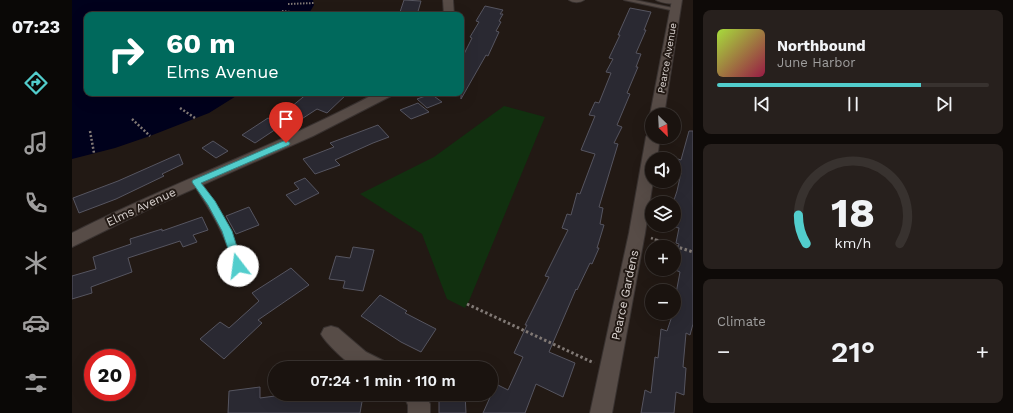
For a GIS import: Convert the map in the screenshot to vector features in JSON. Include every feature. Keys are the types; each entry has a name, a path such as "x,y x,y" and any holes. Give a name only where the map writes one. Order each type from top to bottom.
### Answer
{"street":[{"path":"448,0 449,12"},
{"name":"Pearce Avenue","path":"658,108 676,4"},
{"name":"Elms Avenue","path":"72,241 119,216 310,132 380,96"},
{"name":"Pearce Gardens","path":"601,413 637,233 652,144"},
{"path":"331,334 364,361"},
{"path":"418,401 419,413"}],"lane":[{"path":"572,0 581,0"},
{"path":"627,0 676,4"},
{"path":"659,0 676,4"},
{"path":"196,182 212,203 227,231 238,266"}],"path":[{"path":"288,4 314,3"},
{"path":"282,11 291,12"},
{"path":"180,108 195,118"},
{"path":"132,119 150,136"},
{"path":"90,131 94,154"},
{"path":"637,233 693,252"},
{"path":"467,304 609,370"}],"green space":[{"path":"504,106 545,117 465,308 447,299 422,234 360,194 434,157"}],"water":[{"path":"72,0 313,0 314,5 310,12 84,12 84,96 236,96 209,113 150,136 115,148 72,159"}],"building":[{"path":"404,0 421,1 418,12 400,12"},
{"path":"485,6 503,10 500,14 503,14 499,21 501,22 496,31 499,32 488,56 486,55 464,94 464,54 472,38 470,37 479,22 476,21"},
{"path":"630,8 651,12 644,30 646,30 636,53 641,54 636,67 638,67 627,93 630,94 617,125 622,127 614,143 618,144 599,207 603,208 600,224 604,225 597,248 599,248 592,264 590,263 577,290 576,289 549,352 575,363 563,397 536,384 525,413 483,413 488,401 498,401 498,385 508,390 523,357 514,353 527,325 525,325 549,277 545,276 568,230 562,228 567,214 571,215 577,193 580,194 595,154 581,150 595,116 589,115 595,102 599,103 611,73 606,72 613,59 609,58 620,35 618,35"},
{"path":"304,96 345,96 327,113 317,109 294,124 280,116"},
{"path":"425,96 434,96 442,102 427,108 417,99"},
{"path":"418,103 429,112 411,119 400,110"},
{"path":"268,118 282,125 255,143 242,135"},
{"path":"378,125 389,137 335,160 340,165 315,174 303,159 334,147 330,143"},
{"path":"689,131 693,131 693,324 690,335 686,333 683,367 686,368 684,395 676,392 674,413 641,413 645,390 651,393 655,357 658,358 661,329 667,331 671,320 681,320 681,284 678,284 679,276 681,276 681,240 677,240 678,232 681,232 681,196 675,196 678,188 681,188 681,160"},
{"path":"213,141 228,151 216,158 202,148"},
{"path":"179,154 183,164 162,174 164,176 116,199 79,213 73,198 118,181"},
{"path":"305,178 319,193 295,205 286,195 299,189 294,183"},
{"path":"249,207 259,225 236,234 226,216"},
{"path":"202,217 208,230 193,235 197,242 183,247 180,241 128,258 132,272 91,287 92,293 72,299 72,276 96,269 93,257 131,244 130,239 162,229 162,231"},
{"path":"353,247 374,250 363,291 343,288 345,281 329,279 336,256 350,258"},
{"path":"291,268 309,285 258,320 262,323 224,359 200,339 220,322 229,328 259,301 252,293"},
{"path":"380,295 407,311 405,313 436,329 421,352 401,342 361,316"},
{"path":"260,387 260,398 268,397 268,401 362,401 360,413 228,413 229,391"},
{"path":"439,401 465,401 466,413 439,413"}],"route":[{"path":"238,266 234,249 227,231 212,203 196,182 286,143"}]}
